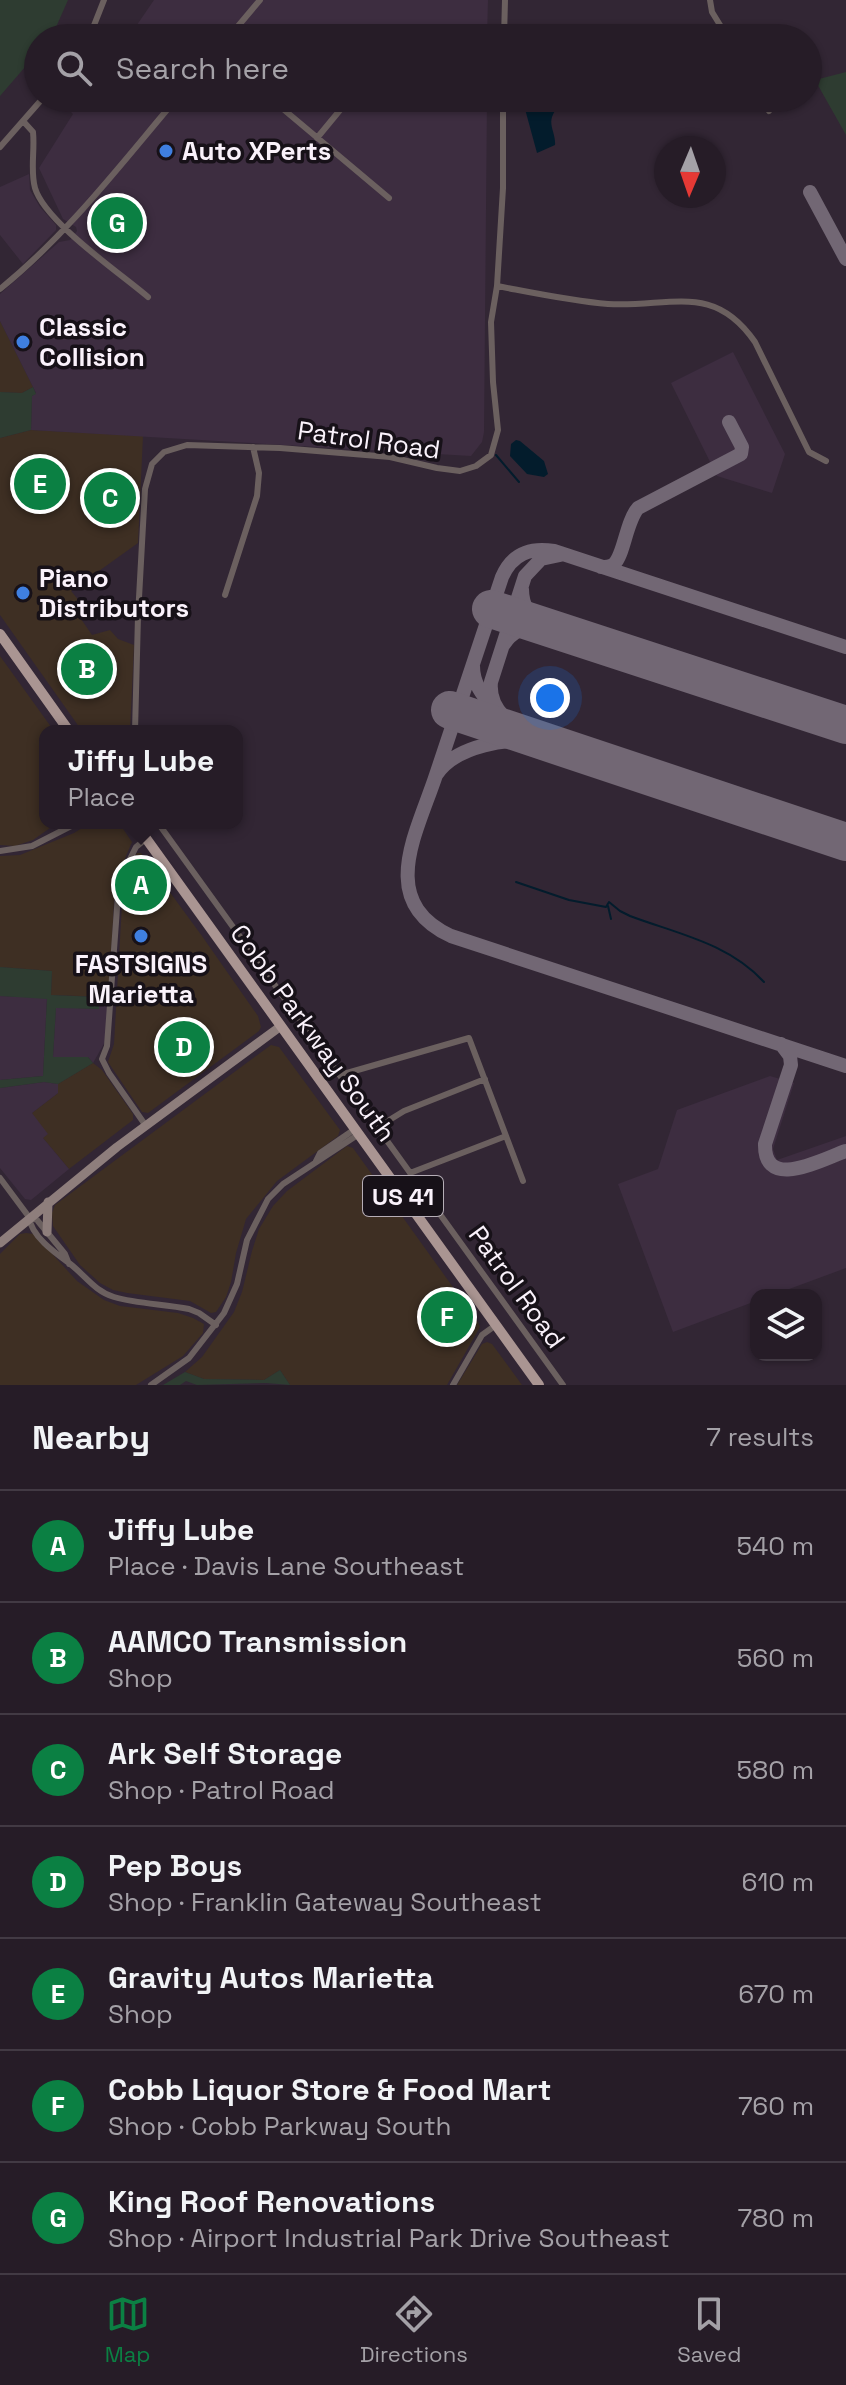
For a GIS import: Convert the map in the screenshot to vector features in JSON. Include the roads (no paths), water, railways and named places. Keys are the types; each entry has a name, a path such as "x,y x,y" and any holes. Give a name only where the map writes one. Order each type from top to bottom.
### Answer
{"main road":[{"path":"0,634 65,725"},
{"name":"Cobb Parkway South","path":"140,829 539,1385"}],"street":[{"path":"95,24 104,0"},
{"path":"240,24 260,0"},
{"path":"504,24 505,0"},
{"path":"710,0 712,12 719,24"},
{"path":"0,147 31,112"},
{"path":"0,289 66,229 165,112"},
{"path":"286,112 389,198"},
{"path":"317,138 338,112"},
{"name":"Patrol Road","path":"135,725 145,489 156,458 164,452 187,445 253,447 390,457 460,471 491,455 498,430 491,322 497,286 503,188 503,112"},
{"path":"23,121 33,132 36,190 46,207 66,229 148,297"},
{"path":"497,286 605,304 692,300 721,308 743,325 755,342 809,452 826,461"},
{"path":"225,595 257,496 259,473 253,447"},
{"path":"58,833 62,829"},
{"path":"0,851 32,846 66,829"},
{"name":"Patrol Road","path":"162,829 563,1385"},
{"path":"146,1126 102,1059 107,1046 119,881 136,847 147,838"},
{"path":"0,1243 146,1126 281,1026"},
{"path":"340,1075 469,1038 523,1181"},
{"path":"378,1127 404,1111 485,1079"},
{"path":"151,1385 189,1358 216,1325 232,1297 247,1240 262,1208 283,1184 316,1161 320,1153 357,1131"},
{"path":"410,1173 506,1136"},
{"path":"0,1178 29,1217 30,1225 60,1259 105,1294 189,1309 216,1325"},
{"path":"47,1232 48,1202"},
{"path":"29,1217 37,1220 65,1254 69,1264"},
{"path":"453,1385 482,1335 496,1325"}],"water":[{"path":"526,112 554,112 551,120 555,145 537,153"},
{"path":"516,440 544,461 548,474 544,477 527,474 510,456 511,444"}],"waterway":[{"path":"496,455 519,482"},
{"path":"516,882 569,900 606,907 609,902 630,916 718,949 735,958 764,982"},
{"path":"608,906 611,919"}],"place":[{"name":"Auto XPerts","path":"166,151"},
{"name":"King Roof Renovations","path":"117,223"},
{"name":"Classic Collision","path":"23,342"},
{"name":"Gravity Autos Marietta","path":"40,484"},
{"name":"Ark Self Storage","path":"110,498"},
{"name":"Piano Distributors","path":"23,593"},
{"name":"AAMCO Transmission","path":"87,669"},
{"name":"Jiffy Lube","path":"141,885"},
{"name":"FASTSIGNS Marietta","path":"141,936"},
{"name":"Pep Boys","path":"184,1047"},
{"name":"Cobb Liquor Store & Food Mart","path":"447,1317"}]}
